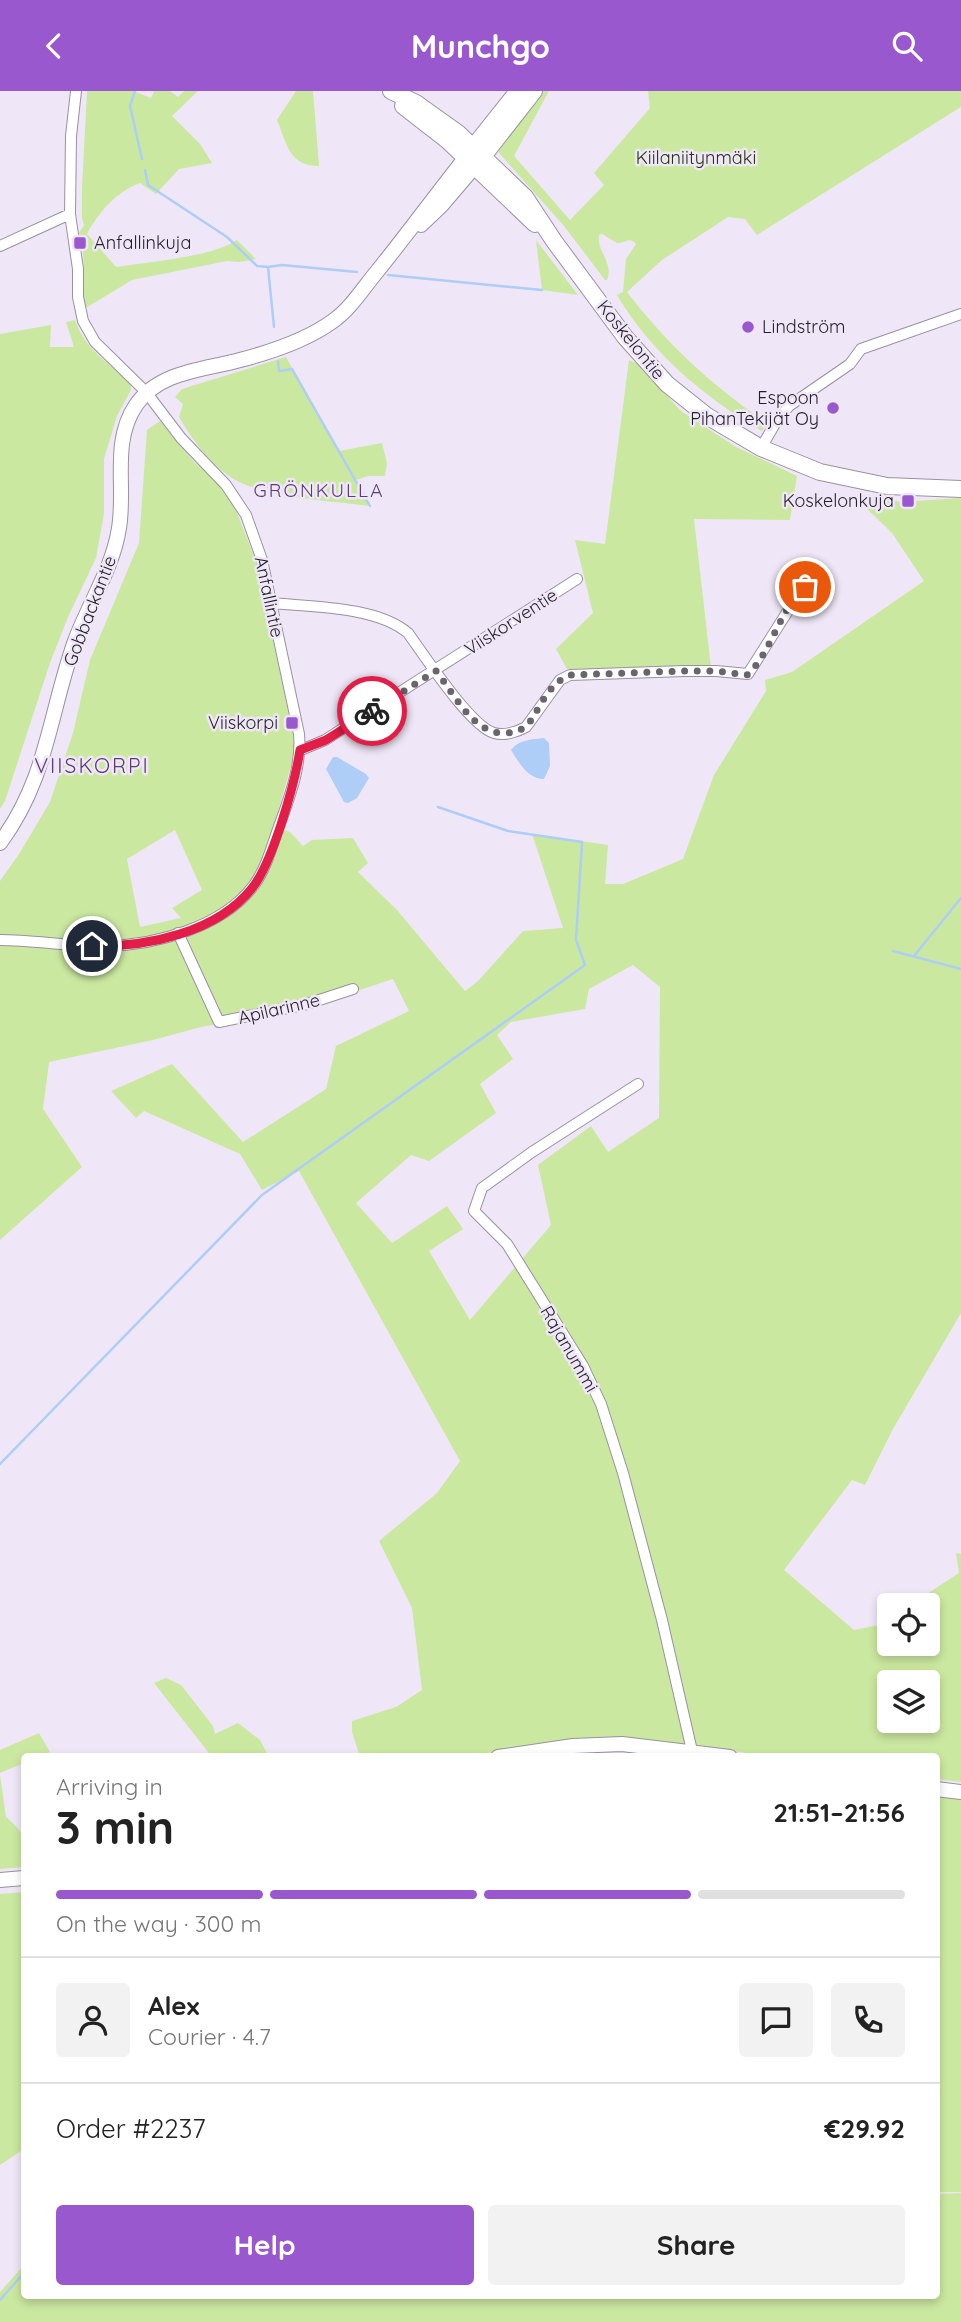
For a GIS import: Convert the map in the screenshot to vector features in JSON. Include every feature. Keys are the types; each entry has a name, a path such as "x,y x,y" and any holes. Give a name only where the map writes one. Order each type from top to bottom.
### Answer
{"main road":[{"path":"475,156 518,91"},
{"path":"475,156 534,91"},
{"name":"Koskelontie","path":"392,92 401,104 475,156 554,241 625,337 667,384 707,416 761,448 820,472 856,481 906,488 961,489"}],"street":[{"name":"Anfallintie","path":"0,940 110,946 138,943 202,926 220,916 238,903 256,884 281,821 300,750 299,734 256,541 236,497 181,439 146,392 99,348 83,321 70,214 71,146 76,91"},
{"name":"Gobbackantie","path":"0,843 17,820 31,791 76,640 112,557 122,501 121,444 126,422 146,392 163,380 267,352 305,337 332,322 346,309 475,156"},
{"path":"0,246 70,214"},
{"path":"761,448 789,406 850,364 861,349 961,314"},
{"name":"Viiskorventie","path":"300,750 326,740 577,579"},
{"path":"271,603 326,608 389,620 408,633 476,723 494,733 520,731 526,727 560,680 570,675 684,671 749,674 798,595 810,585"},
{"name":"Apilarinne","path":"178,933 219,1022 307,1004 353,989"},
{"name":"Rajanummi","path":"638,1084 482,1188 474,1210 507,1244 583,1366 601,1404 629,1496 680,1692 692,1751"},
{"path":"523,1753 573,1745 610,1744 705,1753"},
{"path":"940,1789 961,1792"},
{"path":"0,1880 21,1878"}],"green space":[{"path":"87,91 133,91 151,98 154,91 170,91 178,97 184,91 198,91 172,116 200,144 212,163 179,169 156,194 140,183 124,191 109,204 87,234 116,267 196,255 237,240 256,259 227,261 132,280 84,309 84,261 78,235 84,225 82,188"},
{"path":"296,91 313,91 319,166 309,165 295,158 277,120"},
{"name":"Kiilaniitynmäki","path":"539,91 549,91 514,156 570,220 604,185 594,173 650,108 648,91 961,91 961,107 757,235 745,219 728,217 662,260 627,292 691,363 728,395 767,423 762,431 700,389 663,355 631,316 617,295 623,292 626,259 636,244 629,240 617,243 602,234 599,235 609,274 605,280 564,226 499,153 498,149"},
{"path":"536,240 578,295 542,290"},
{"path":"75,320 84,339 130,382 131,390 117,416 104,459 104,514 96,558 50,663 5,801 0,809 0,334 51,325 50,347 74,347 66,322"},
{"path":"286,357 339,451 382,443 387,463 385,476 368,476 356,480 370,506 299,498 246,485 232,478 209,458 179,417 183,404 175,397 182,389"},
{"path":"629,360 638,364 681,411 736,447 797,476 790,520 694,519 711,667 567,669 556,649 593,613 575,540 605,544"},
{"path":"160,421 194,462 225,491 236,510 257,564 296,749 274,825 290,832 303,846 312,840 353,838 368,863 358,872 397,910 465,991 478,981 523,931 563,928 532,834 608,845 605,884 623,884 683,859 714,775 766,691 765,680 792,672 924,581 892,533 862,504 859,494 902,502 961,498 961,1313 893,1429 865,1485 852,1480 784,1570 854,1630 877,1625 877,1656 940,1656 940,1593 928,1593 959,1573 956,1553 961,1554 961,1782 940,1779 940,1753 747,1753 623,1739 522,1746 488,1753 359,1753 352,1732 352,1721 396,1707 422,1690 412,1608 379,1541 437,1493 460,1461 299,1171 262,1190 240,1154 144,1111 136,1118 111,1091 172,1064 243,1142 326,1089 336,1046 409,1011 393,979 308,1007 201,1027 49,1062 43,1109 82,1167 0,1240 0,881 50,802 73,733 90,660 139,543 147,430","holes":["175,830 202,890 172,908 181,918 140,927 127,859","633,965 660,987 659,1118 608,1152 591,1126 538,1165 551,1225 470,1320 429,1251 463,1229 447,1206 392,1243 356,1203 411,1155 429,1161 496,1113 480,1084 513,1059 497,1035 511,1022 585,1009 589,989"]},
{"path":"166,1678 181,1685 213,1726 215,1734 238,1723 260,1740 267,1753 209,1753 154,1683"},
{"path":"39,1733 50,1752 21,1753 21,1764 0,1773 0,1750"},
{"path":"0,1775 6,1817 21,1833 21,1867 0,1869"},
{"path":"940,1794 961,1796 961,2192 940,2192"},
{"path":"21,1892 21,2151 0,2165 0,1894"},
{"path":"961,2193 961,2322 0,2322 0,2292 21,2268 21,2299 940,2299 940,2194"}],"water":[{"path":"544,738 549,743 550,766 544,779 529,773 511,750 522,742"},
{"path":"333,757 369,778 357,798 348,803 344,802 326,769"}],"waterway":[{"path":"135,91 130,106 142,159"},
{"path":"145,170 148,185 227,237 257,266 268,267 274,327"},
{"path":"268,267 282,265 357,272"},
{"path":"388,275 542,290"},
{"path":"278,362 279,371 292,369 370,506"},
{"path":"0,1464 262,1195 585,965 576,940 582,842 508,831 438,807"},
{"path":"914,956 961,898"},
{"path":"893,951 961,969"},
{"path":"0,2300 21,2276"}],"way so far":[{"path":"372,711 436,671 476,723 494,733 510,733 526,727 546,697 565,676 684,671 747,675 805,587"}],"place":[{"name":"Anfallinkuja","path":"80,243"},
{"name":"Lindström","path":"748,327"},
{"name":"Espoon PihanTekijät Oy","path":"833,408"},
{"name":"Koskelonkuja","path":"908,501"},
{"name":"Viiskorpi","path":"292,723"}],"district":[{"name":"GRÖNKULLA","path":"319,490"},
{"name":"VIISKORPI","path":"92,766"}],"route":[{"path":"92,946 131,944 187,931 202,926 238,903 256,884 266,863 297,768 300,750 326,740 372,711"}]}
